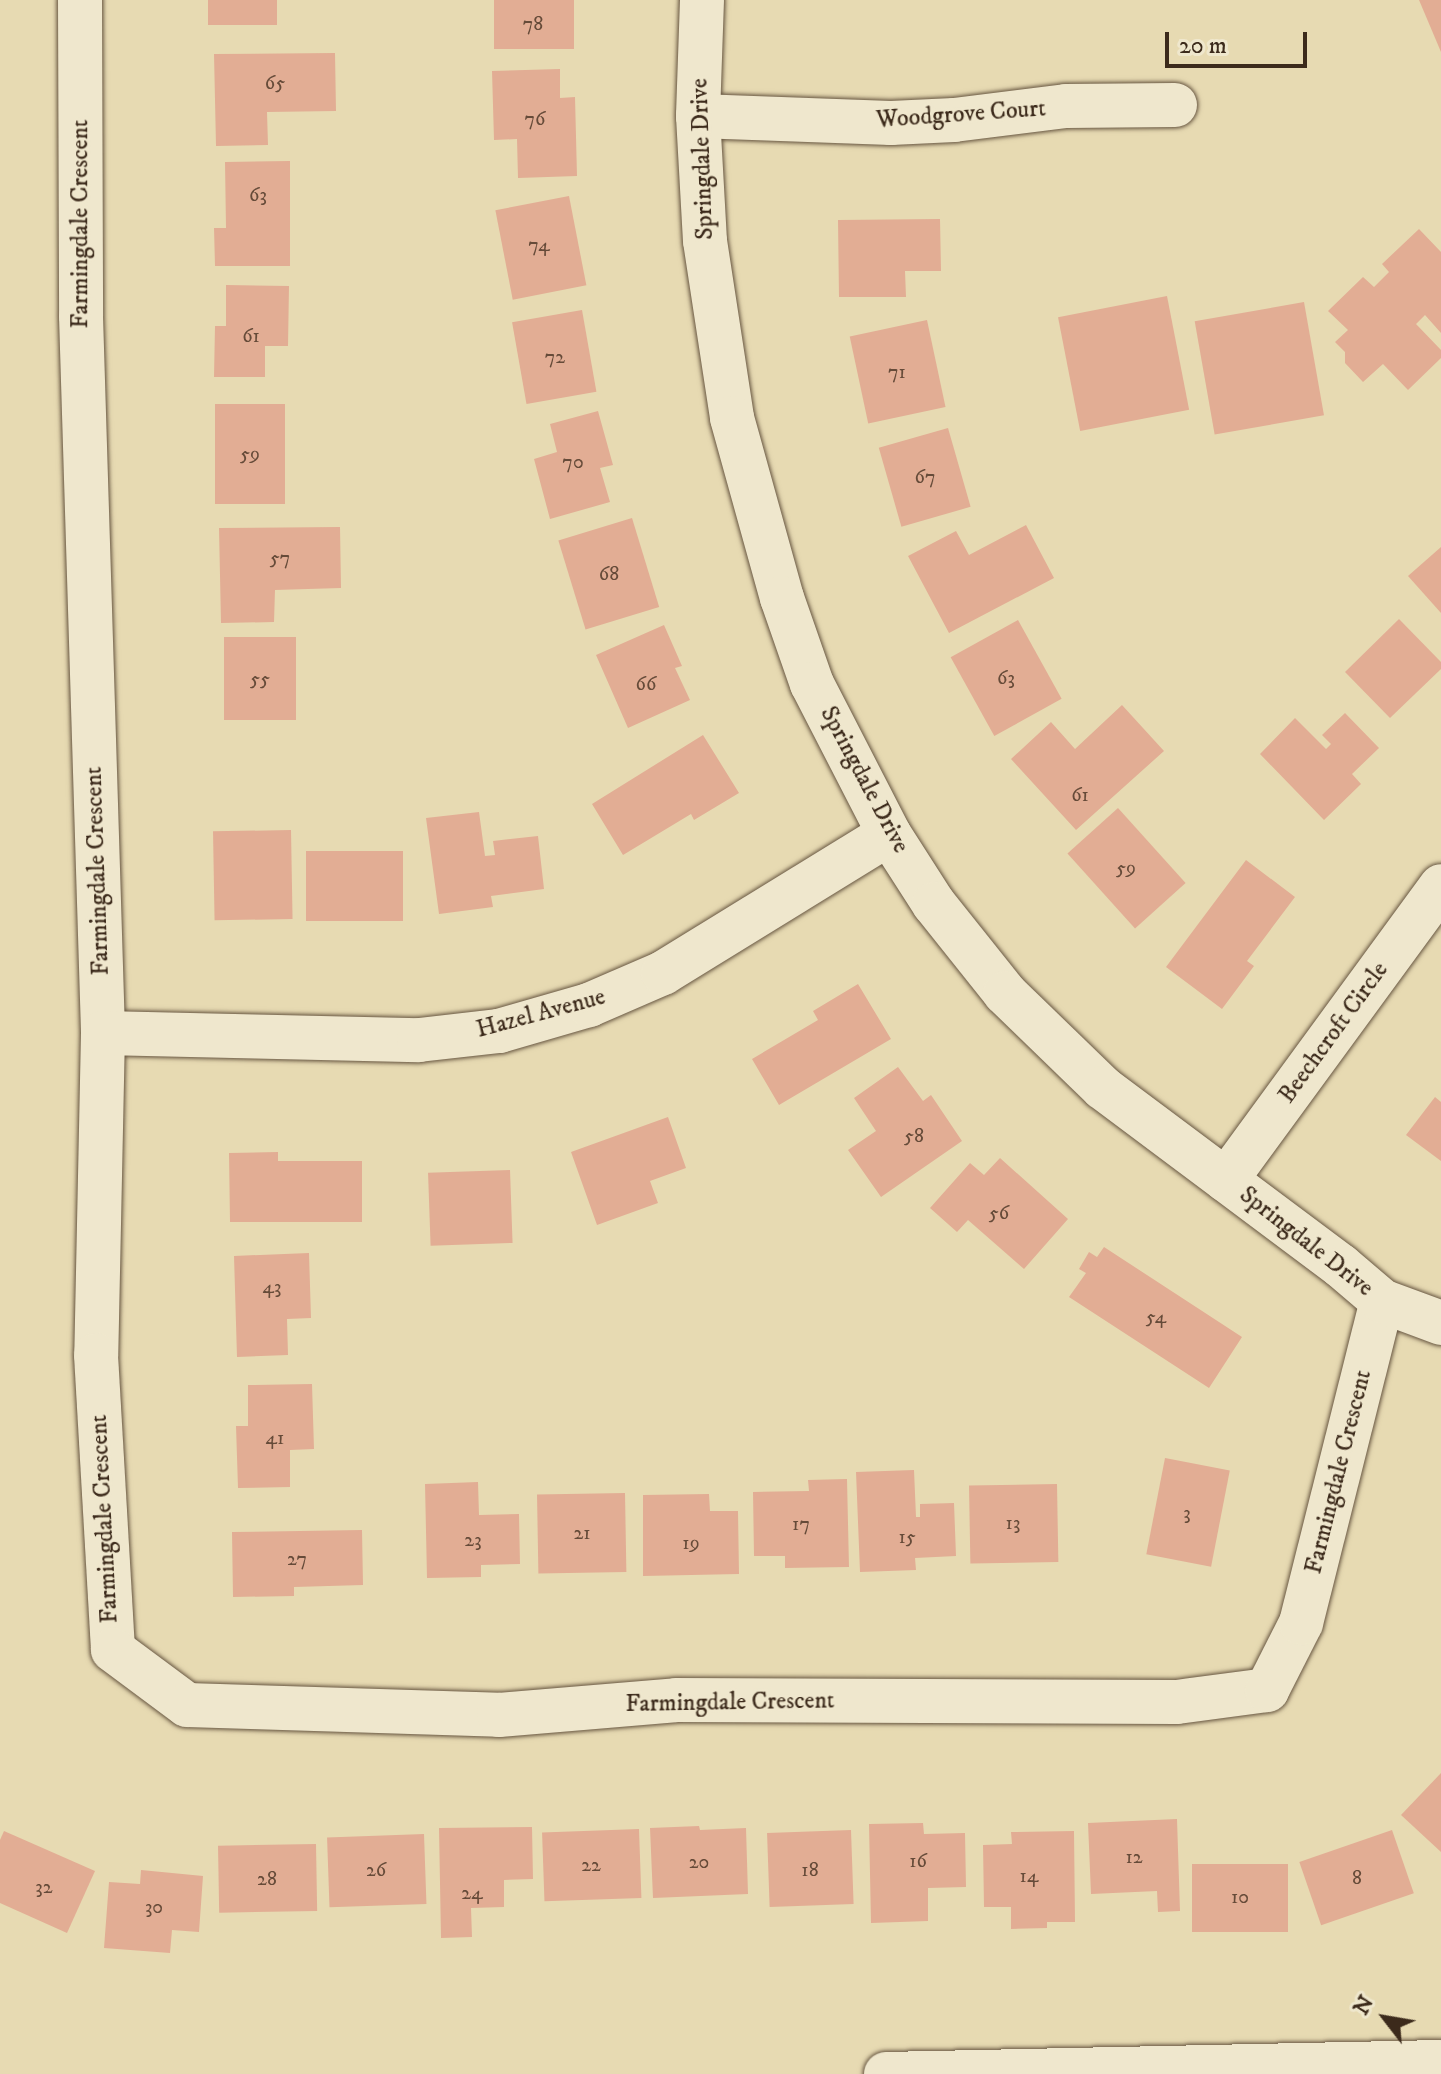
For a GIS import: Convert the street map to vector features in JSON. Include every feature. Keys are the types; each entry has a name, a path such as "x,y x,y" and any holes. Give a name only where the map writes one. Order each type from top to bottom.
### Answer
{"street":[{"name":"Farmingdale Crescent","path":"80,0 81,316 103,1033 96,1355 113,1650 187,1705 499,1715 676,1700 1177,1702 1267,1690 1301,1623 1382,1301"},
{"name":"Springdale Drive","path":"702,0 698,116 705,241 732,418 782,598 812,684 889,834 934,904 1005,993 1103,1088 1382,1301 1441,1323"},
{"name":"Woodgrove Court","path":"698,116 891,123 954,120 1066,106 1175,105"},
{"name":"Hazel Avenue","path":"103,1033 419,1040 499,1031 589,1005 663,973 889,834"},
{"name":"Beechcroft Circle","path":"1226,1180 1441,886"},
{"path":"886,2074 1441,2062"}],"building":[{"path":"208,0 277,0 277,25 208,25"},
{"path":"494,0 574,0 574,49 494,49"},
{"path":"1419,0 1441,0 1441,52"},
{"path":"335,53 336,111 267,112 268,145 216,146 214,54"},
{"path":"560,69 560,98 575,97 577,176 518,178 517,139 494,140 492,71"},
{"path":"290,161 290,266 215,266 214,228 226,228 225,162"},
{"path":"569,196 586,285 513,300 495,210"},
{"path":"940,219 941,271 905,271 906,297 839,297 838,220"},
{"path":"1419,229 1441,252 1441,333 1425,315 1416,324 1441,350 1441,358 1408,390 1383,364 1363,382 1345,363 1345,352 1335,342 1348,330 1328,311 1363,277 1374,287 1389,272 1382,264"},
{"path":"226,285 289,286 288,346 265,346 265,377 214,377 215,326 226,326"},
{"path":"1167,296 1189,410 1080,431 1058,317"},
{"path":"1304,302 1324,415 1215,435 1195,321"},
{"path":"582,310 596,392 526,404 512,322"},
{"path":"927,320 946,407 868,423 850,336"},
{"path":"215,404 285,404 285,504 215,504"},
{"path":"598,411 613,465 600,468 610,502 550,519 534,459 557,452 550,424"},
{"path":"948,428 971,507 901,527 879,448"},
{"path":"632,518 659,607 586,629 558,541"},
{"path":"1026,525 1054,578 949,633 908,556 956,531 969,555"},
{"path":"340,527 341,588 275,590 274,622 221,623 219,528"},
{"path":"1441,547 1441,613 1408,576"},
{"path":"1399,619 1441,662 1441,669 1390,718 1345,672"},
{"path":"1018,620 1062,699 994,736 951,657"},
{"path":"664,625 682,666 675,668 690,700 628,728 596,655"},
{"path":"224,637 296,637 296,720 224,720"},
{"path":"1122,705 1164,751 1076,830 1011,759 1051,722 1075,749"},
{"path":"1345,713 1379,748 1352,774 1361,784 1324,820 1260,754 1295,718 1326,749 1331,744 1322,735"},
{"path":"703,735 739,793 694,820 691,814 623,855 592,804"},
{"path":"1118,808 1186,883 1135,929 1067,854"},
{"path":"479,812 485,856 495,855 493,841 538,836 544,889 491,896 493,907 439,914 426,818"},
{"path":"291,830 293,919 215,920 213,831"},
{"path":"306,851 403,851 403,921 306,921"},
{"path":"1246,860 1295,897 1247,961 1254,966 1222,1009 1166,967"},
{"path":"858,984 891,1039 779,1105 752,1059 818,1020 813,1011"},
{"path":"898,1067 923,1101 931,1095 962,1141 881,1197 848,1150 876,1131 854,1098"},
{"path":"1435,1097 1441,1102 1441,1161 1406,1135"},
{"path":"668,1117 686,1168 650,1181 658,1203 597,1225 571,1152"},
{"path":"278,1152 278,1161 362,1161 362,1222 230,1222 229,1153"},
{"path":"1000,1158 1068,1219 1024,1269 968,1220 957,1232 930,1208 970,1163 984,1175"},
{"path":"510,1170 513,1243 431,1246 428,1173"},
{"path":"1104,1247 1242,1337 1209,1388 1069,1297 1086,1273 1079,1269 1089,1252 1097,1257"},
{"path":"309,1253 311,1318 287,1319 288,1355 237,1357 234,1256"},
{"path":"312,1384 314,1449 290,1450 290,1487 238,1488 236,1426 248,1426 248,1385"},
{"path":"1165,1458 1230,1471 1211,1567 1146,1554"},
{"path":"914,1470 916,1517 920,1517 920,1504 954,1503 956,1556 915,1558 916,1570 860,1572 856,1472"},
{"path":"847,1479 849,1567 785,1568 785,1556 754,1556 753,1492 809,1491 808,1480"},
{"path":"478,1482 479,1515 519,1514 520,1564 481,1565 481,1577 427,1578 425,1484"},
{"path":"1057,1484 1058,1562 970,1564 969,1486"},
{"path":"625,1493 626,1572 538,1574 537,1495"},
{"path":"709,1494 710,1511 738,1511 739,1574 643,1576 643,1495"},
{"path":"362,1530 363,1585 294,1587 294,1596 233,1597 232,1532"},
{"path":"1441,1773 1441,1852 1401,1815"},
{"path":"1177,1819 1180,1911 1158,1912 1157,1891 1091,1894 1088,1823"},
{"path":"923,1823 924,1834 965,1833 966,1887 928,1888 928,1921 871,1923 869,1824"},
{"path":"699,1826 700,1830 746,1828 748,1894 653,1898 650,1828"},
{"path":"532,1827 533,1879 504,1880 504,1907 471,1908 472,1937 441,1938 439,1828"},
{"path":"639,1829 641,1898 544,1901 542,1832"},
{"path":"851,1830 854,1904 770,1907 767,1833"},
{"path":"1392,1830 1414,1893 1321,1925 1299,1862"},
{"path":"4,1831 95,1871 67,1933 0,1903 0,1840"},
{"path":"1074,1831 1075,1922 1047,1922 1047,1928 1011,1929 1011,1907 984,1907 983,1845 1012,1844 1011,1832"},
{"path":"424,1834 426,1904 330,1907 327,1837"},
{"path":"316,1844 317,1911 219,1913 218,1846"},
{"path":"1192,1864 1288,1864 1288,1932 1192,1932"},
{"path":"141,1870 203,1876 199,1932 172,1930 170,1953 104,1948 109,1882 140,1884"}]}
